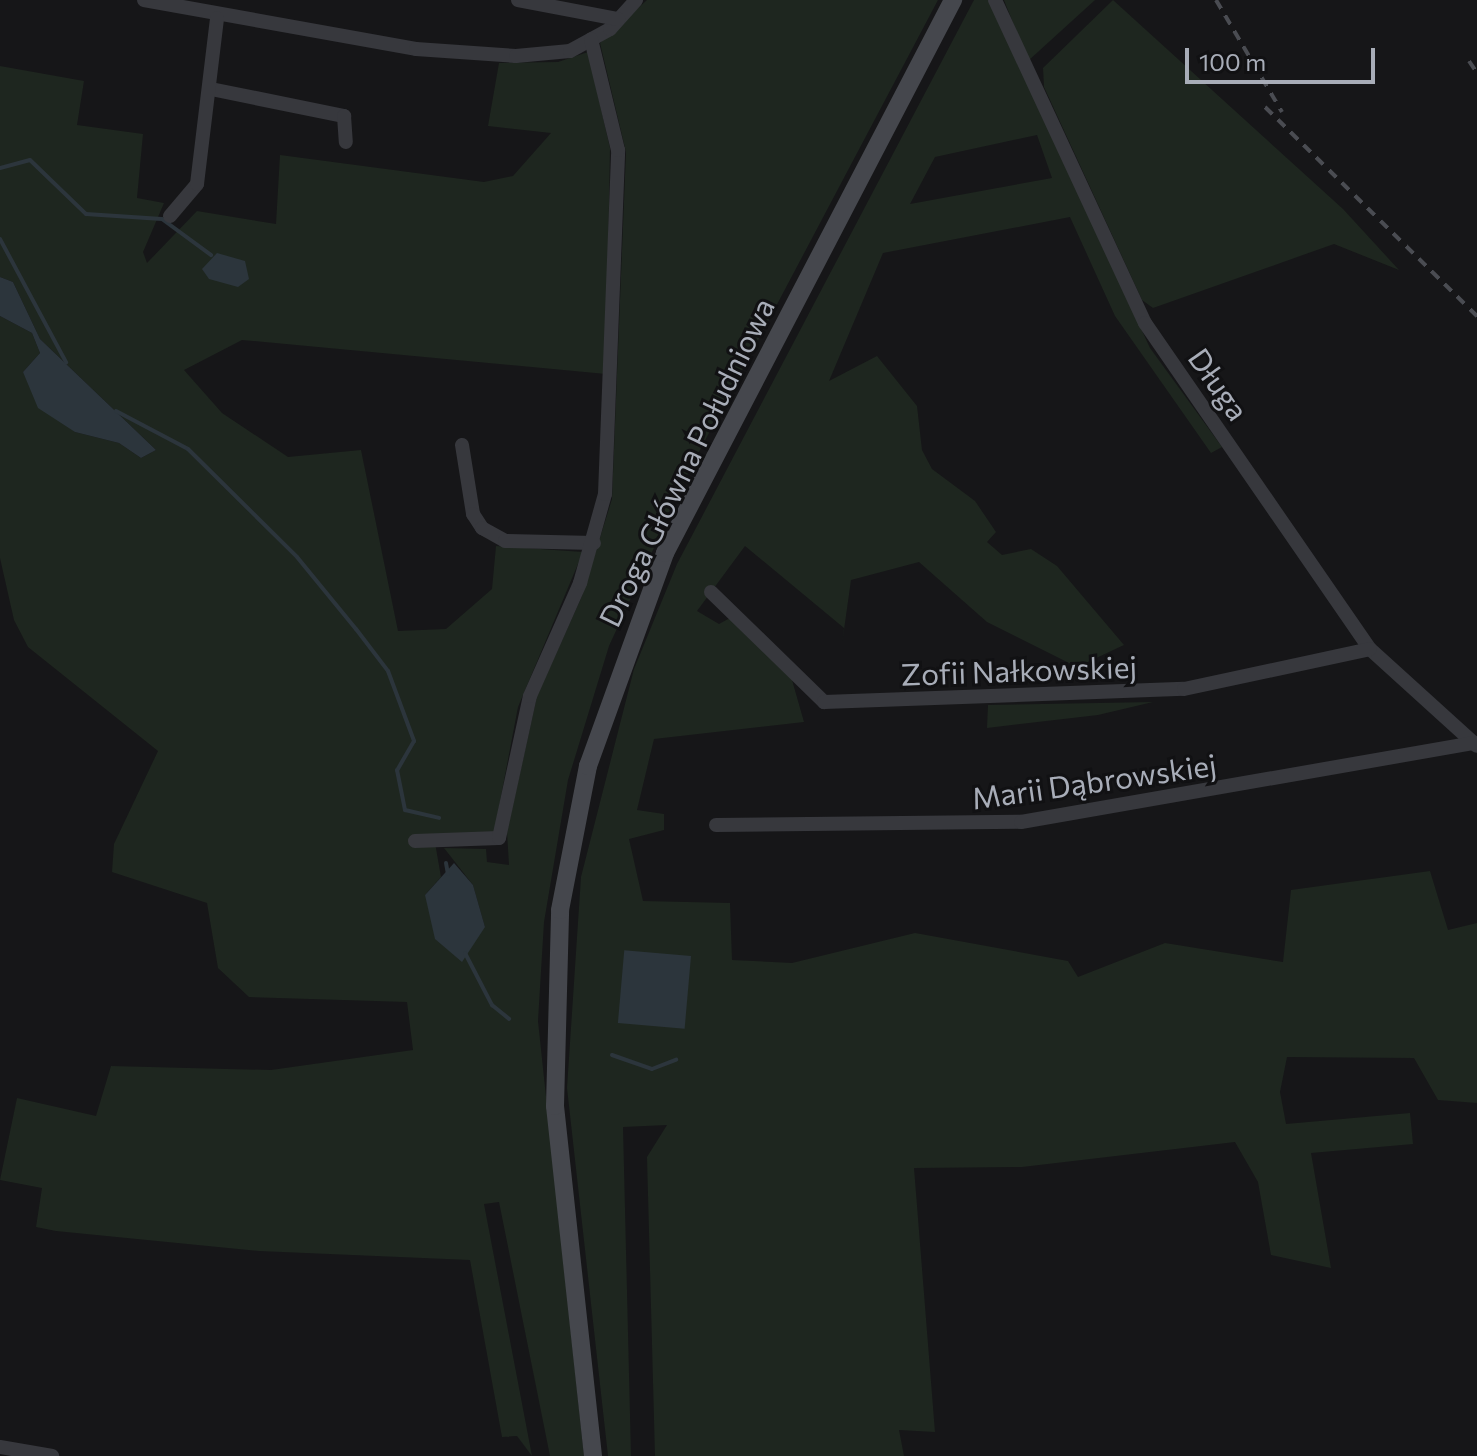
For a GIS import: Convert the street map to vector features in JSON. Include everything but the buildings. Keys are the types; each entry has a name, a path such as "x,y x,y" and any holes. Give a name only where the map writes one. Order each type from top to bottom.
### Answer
{"main road":[{"name":"Droga Główna Południowa","path":"593,1456 555,1106 560,910 588,766 665,553 953,0"}],"street":[{"path":"144,0 217,18 516,56 570,51 618,19 636,0"},
{"path":"518,0 618,19"},
{"name":"Długa","path":"995,0 1145,323 1370,649 1476,744"},
{"path":"170,216 197,184 211,89 217,18"},
{"path":"415,841 499,838 530,696 594,543 605,494 618,150 591,39"},
{"path":"211,89 344,116 346,142"},
{"path":"462,445 473,514 482,528 505,541 594,543"},
{"name":"Zofii Nałkowskiej","path":"711,592 796,667 824,702 1184,689 1370,649"},
{"name":"Marii Dąbrowskiej","path":"716,825 1021,822 1476,744"},
{"path":"0,1447 52,1456"}],"shaded area":[{"path":"647,0 938,0 691,467 609,646 568,780 544,922 538,1021 584,1456 550,1456 499,1202 484,1204 532,1456 517,1436 502,1437 470,1260 259,1251 56,1231 36,1227 42,1188 0,1180 17,1098 96,1116 111,1066 271,1070 413,1050 407,1002 249,997 218,968 207,903 112,872 114,844 158,751 28,647 14,620 0,558 0,316 32,333 40,353 23,372 75,432 119,443 141,458 156,450 40,339 13,282 0,277 0,66 84,81 77,125 143,134 137,198 164,203 143,252 147,263 197,211 276,224 280,155 484,182 513,176 551,133 488,126 499,63 558,62 588,52 610,148 606,374 242,340 184,370 222,413 288,457 361,450 398,631 446,629 492,589 496,546 583,552 518,707 494,833 434,837 441,877 425,895 485,927 473,885 444,848 486,849 487,862 509,865 507,832 537,696 582,596 612,499 626,152 600,43"},
{"path":"974,0 990,0 1150,348 1222,447 1211,453 1115,316 1070,217 883,253 829,381 877,356 917,406 922,450 932,469 975,501 996,532 987,542 1002,555 1031,549 1057,566 1124,645 1077,667 987,622 919,562 851,580 842,644 844,628 745,546 697,611 719,624 730,618 790,673 804,722 654,739 637,810 664,814 664,830 629,839 643,901 730,903 732,960 792,963 915,933 1068,961 1078,977 1165,943 1283,962 1291,890 1430,871 1448,930 1477,923 1477,1103 1438,1100 1414,1058 1287,1057 1280,1092 1286,1124 1410,1113 1413,1144 1311,1153 1331,1268 1271,1255 1258,1182 1235,1142 1022,1167 914,1168 935,1432 899,1430 904,1456 655,1456 647,1157 667,1125 623,1127 631,1456 608,1456 567,1088 581,877 634,669 677,564","holes":["1037,135 1052,178 910,204 935,157"]},
{"path":"1004,0 1095,0 1028,61"},
{"path":"1113,0 1343,209 1399,270 1334,244 1153,308 1142,300 1044,87 1043,68"},
{"path":"217,253 245,261 249,279 238,287 209,279 202,269"},
{"path":"0,277 13,282 40,339 156,450 141,458 119,443 75,432 38,408 23,372 40,353 32,333 0,316"},
{"path":"1153,702 1098,715 987,728 988,705"},
{"path":"454,863 473,885 485,927 462,962 435,939 425,895"},
{"path":"624,950 691,956 685,1029 618,1023"}],"waterway":[{"path":"0,168 30,160 86,214 162,219 211,255"},
{"path":"0,239 66,362"},
{"path":"116,411 188,449 297,557 356,629 388,671 414,741 397,770 405,810 439,818"},
{"path":"446,863 448,874"},
{"path":"465,953 492,1005 509,1019"},
{"path":"612,1055 652,1069 676,1060"}],"railway":[{"path":"1216,0 1282,112"},
{"path":"1469,61 1477,73"},
{"path":"1265,107 1477,316"}]}
